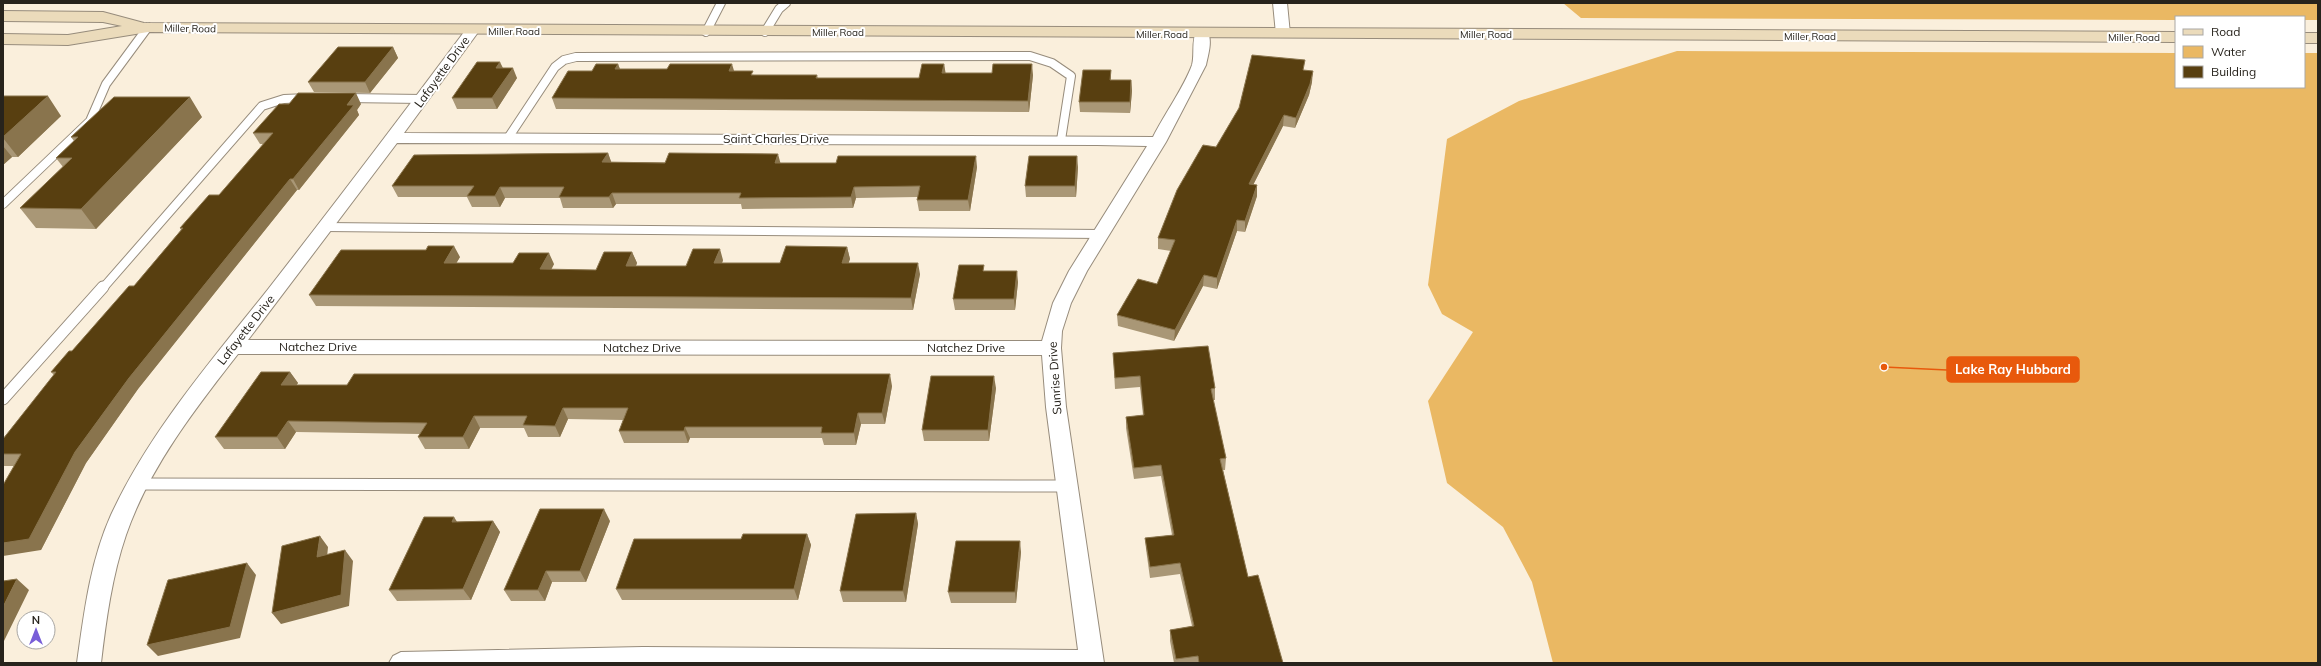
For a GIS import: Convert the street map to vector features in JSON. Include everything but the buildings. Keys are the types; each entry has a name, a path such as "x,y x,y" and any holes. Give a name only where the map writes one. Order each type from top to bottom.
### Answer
{"main road":[{"name":"Miller Road","path":"3,16 103,17 148,28"},
{"name":"Miller Road","path":"3,40 68,40 148,28 472,31 2175,37"},
{"path":"2305,38 2318,38"}],"street":[{"path":"1280,3 1283,34"},
{"name":"Lafayette Drive","path":"89,663 104,571 122,518 147,467 184,411 394,138 472,31"},
{"name":"Sunrise Drive","path":"1091,662 1056,407 1051,348 1053,331 1062,303 1078,271 1158,142 1199,65 1202,51 1202,34"},
{"name":"Saint Charles Drive","path":"394,138 1061,140 1158,142"},
{"name":"Natchez Drive","path":"233,347 1051,348"},
{"path":"401,663 643,657 1091,662"}],"lane":[{"path":"706,32 721,3"},
{"path":"764,32 779,9 786,3"},
{"path":"3,204 90,121 106,84 148,28"},
{"path":"508,138 551,72 561,62 573,57 591,55 1030,56 1049,60 1071,76 1061,140"},
{"path":"3,399 171,212 262,106 272,101 288,98 319,98"},
{"path":"335,98 423,99"},
{"path":"325,227 1101,234"},
{"path":"138,484 504,482 754,486 1067,486"}],"water":[{"path":"1563,3 2318,3 2318,20 2305,20 2305,16 2175,16 2175,20 1581,18"},
{"path":"1677,51 2175,53 2175,88 2305,88 2305,53 2318,53 2318,663 1553,663 1532,582 1503,527 1447,483 1428,401 1473,332 1442,314 1428,285 1447,139 1519,101"}],"place":[{"name":"Lake Ray Hubbard","path":"1884,367"}]}
